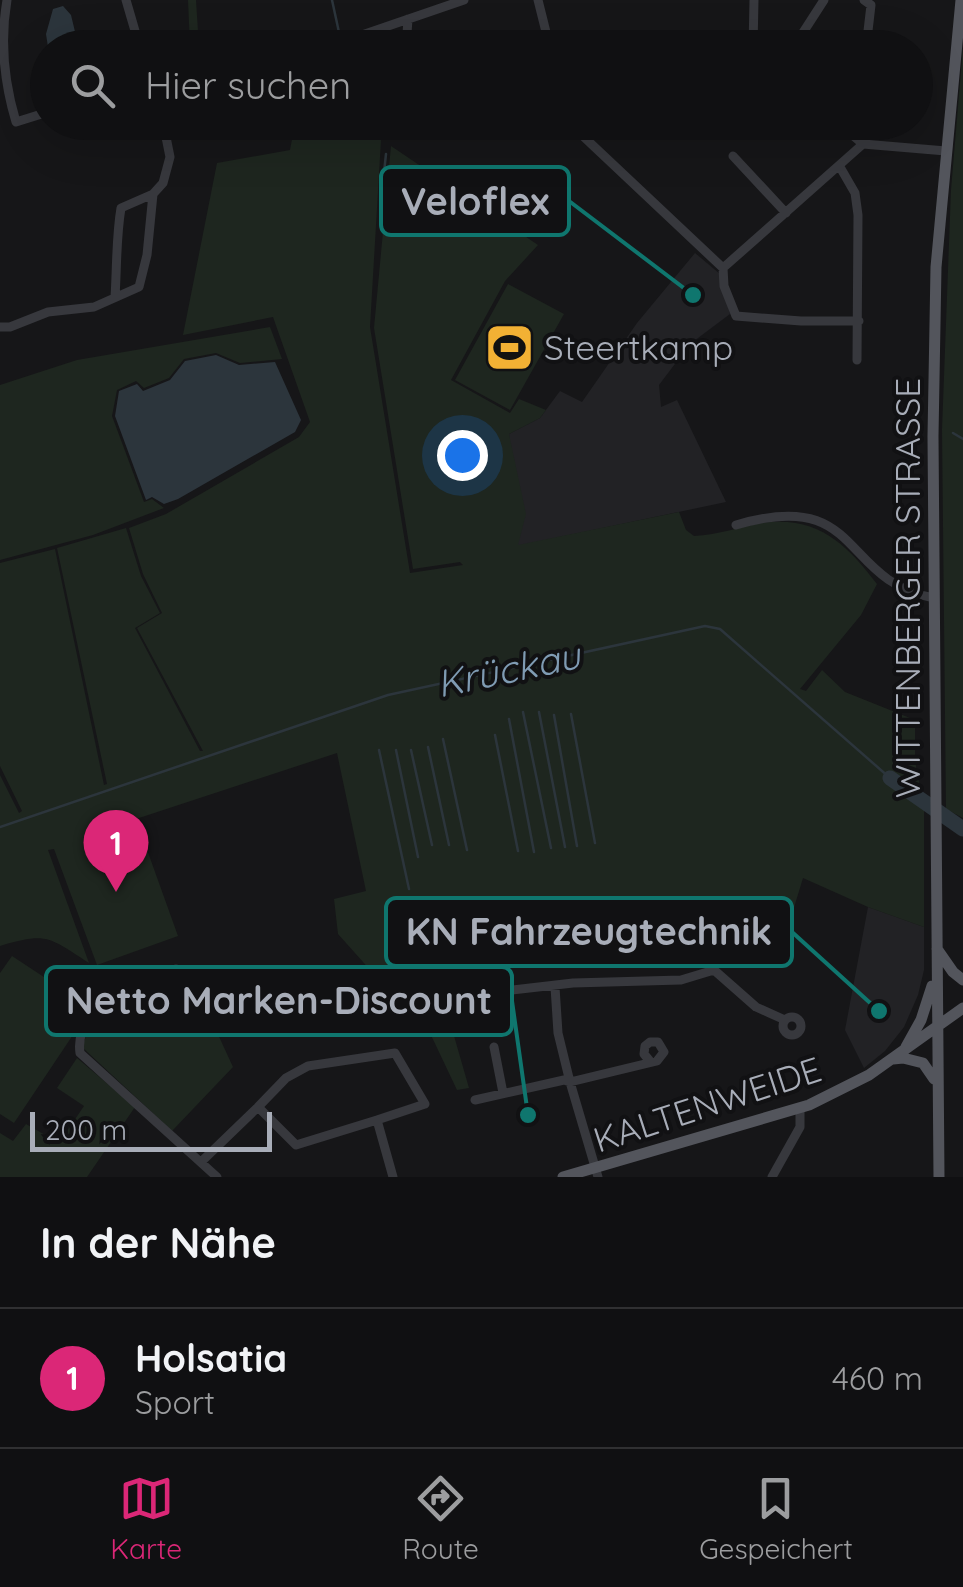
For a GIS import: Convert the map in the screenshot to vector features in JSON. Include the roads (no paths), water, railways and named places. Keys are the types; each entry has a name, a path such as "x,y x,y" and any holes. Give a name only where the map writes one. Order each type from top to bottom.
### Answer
{"main road":[{"name":"WITTENBERGER STRASSE","path":"939,1177 934,598 936,267 960,0"},
{"path":"936,947 963,980"},
{"path":"904,1050 920,1020 936,972"},
{"name":"KALTENWEIDE","path":"563,1177 597,1173 800,1108 848,1087 963,1008"},
{"path":"892,1059 923,1063 938,1088"}],"street":[{"path":"7,0 2,16 6,90 16,122 30,118"},
{"path":"126,0 135,30"},
{"path":"376,30 464,0"},
{"path":"538,0 546,30"},
{"path":"753,30 754,0"},
{"path":"805,30 824,0"},
{"path":"864,0 871,5 868,30"},
{"path":"407,30 408,19"},
{"path":"115,296 118,265 114,249 121,208 153,194 163,183 170,157 166,140"},
{"path":"587,140 723,268 724,286 736,316 859,321"},
{"path":"858,140 863,144 946,152"},
{"path":"723,268 863,144"},
{"path":"734,156 786,214"},
{"path":"840,166 855,194 858,215 857,360"},
{"path":"0,327 10,328 48,312 94,307 139,287 153,194"},
{"path":"736,525 771,514 814,518 845,536 889,581 934,598"},
{"path":"176,969 106,1003 92,1015 78,1040 80,1053 217,1177"},
{"path":"452,997 682,980 714,970 756,1007 785,1020"},
{"path":"556,987 558,1032 597,1173"},
{"path":"494,1047 503,1093"},
{"path":"201,1162 286,1078 308,1066 395,1053 424,1104 296,1145 258,1107"},
{"path":"475,1100 564,1080 570,1082 649,1060"},
{"path":"772,1177 800,1127 800,1108"},
{"path":"377,1120 392,1177"}],"waterway":[{"path":"332,0 338,30"},
{"path":"382,191 386,154"},
{"path":"953,433 963,439"},
{"name":"Krückau","path":"0,827 388,695 705,626 720,629 890,778"},
{"path":"523,712 551,848"},
{"path":"539,712 565,847"},
{"path":"571,714 595,843"},
{"path":"554,715 577,846"},
{"path":"509,719 534,852"},
{"path":"495,735 518,851"},
{"path":"443,739 467,850"},
{"path":"428,747 449,845"},
{"path":"379,750 409,889"},
{"path":"396,750 418,857"},
{"path":"411,750 432,845"},
{"name":"Krückau","path":"890,778 963,829"},
{"path":"440,942 483,942 524,929 560,931 611,923 635,930"}],"place":[{"name":"Veloflex","path":"693,295"},
{"name":"Steertkamp","path":"509,347"},
{"name":"Holsatia","path":"116,892"},
{"name":"KN Fahrzeugtechnik","path":"879,1011"},
{"name":"Netto Marken-Discount","path":"528,1115"}]}
